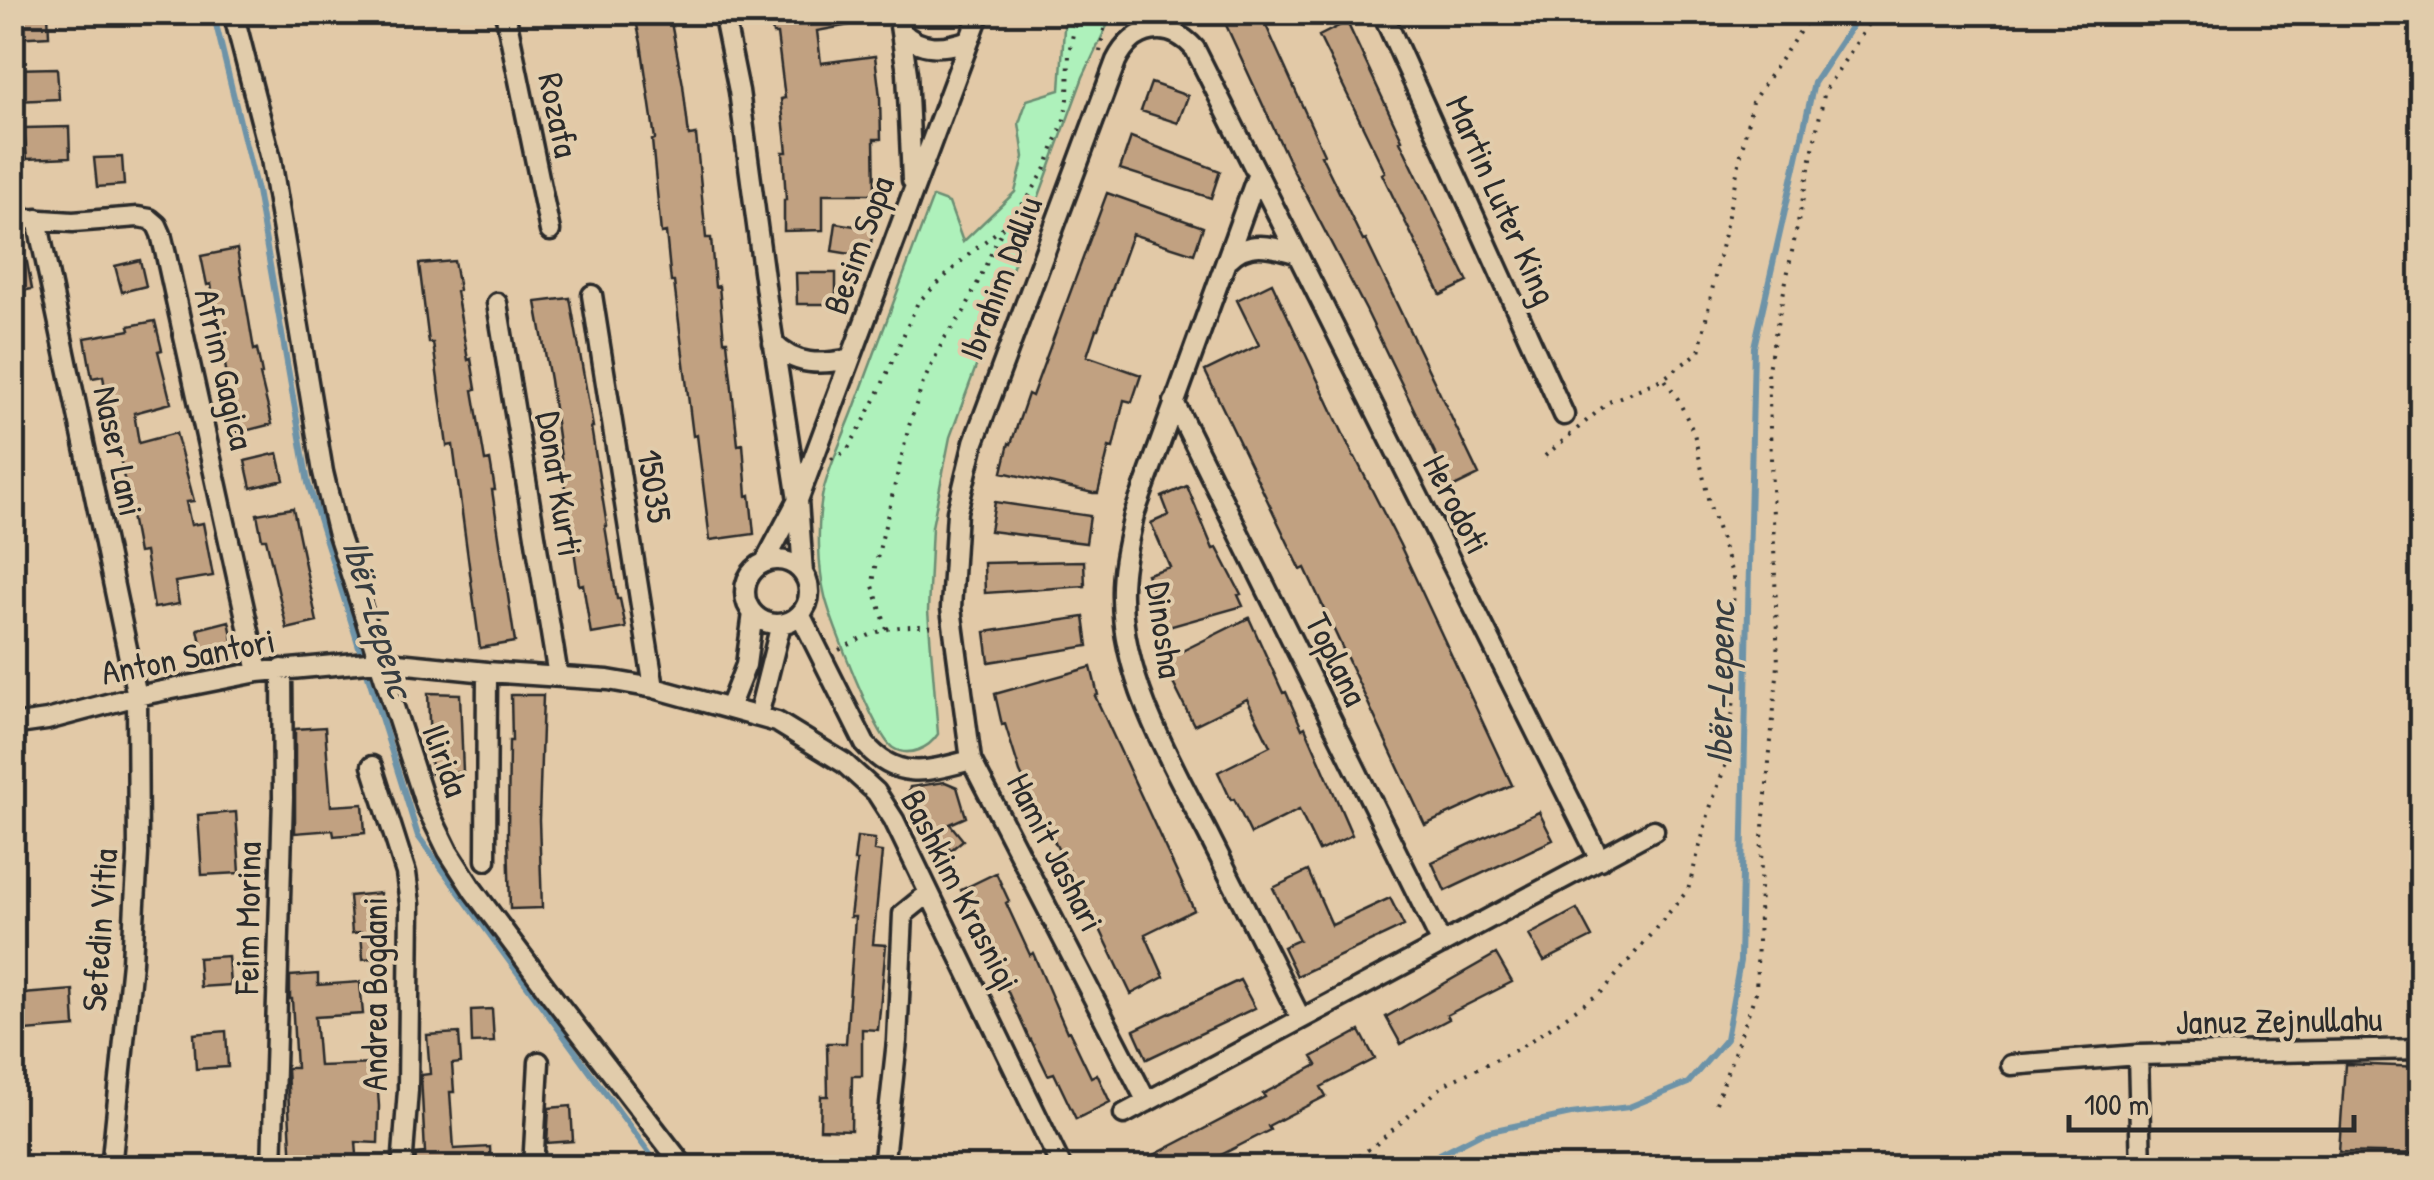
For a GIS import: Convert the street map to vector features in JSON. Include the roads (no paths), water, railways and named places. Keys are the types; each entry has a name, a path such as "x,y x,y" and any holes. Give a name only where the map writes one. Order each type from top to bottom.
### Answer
{"street":[{"name":"Ilirida","path":"233,12 271,159 323,472 337,531 426,806 448,851 552,996 686,1168"},
{"name":"Rozafa","path":"505,12 550,232"},
{"name":"Besim Sopa","path":"723,12 739,91 798,500 803,573 809,594 800,614"},
{"name":"Besim Sopa","path":"729,708 746,666 753,613 747,604 746,584 756,567 765,562 798,500 980,12"},
{"name":"Martin Luter King","path":"1382,12 1564,415"},
{"path":"899,22 911,41 925,46 954,46 969,40"},
{"path":"899,22 907,73 912,190"},
{"name":"Ibrahim Dalliu","path":"972,760 951,608 957,512 974,442 998,372 1121,51 1140,34 1164,29 1186,38 1257,176"},
{"name":"Herodoti","path":"1257,176 1600,860"},
{"name":"Dinosha","path":"1257,176 1134,515 1124,563 1122,600 1142,700 1302,1019"},
{"name":"Afrim Gagica","path":"12,218 74,222 138,217 150,219 157,226 258,672"},
{"name":"Naser Lani","path":"37,219 137,696"},
{"path":"1225,264 1236,251 1247,246 1295,252"},
{"name":"15035","path":"592,294 654,688"},
{"name":"Donat Kurti","path":"497,303 558,676"},
{"path":"773,343 783,354 813,364 850,359"},
{"name":"Toplana","path":"1174,402 1442,944"},
{"path":"765,562 785,561 803,573"},
{"path":"753,613 770,623 781,624 800,614"},
{"name":"Hamit Jashari","path":"800,614 865,744 884,763 922,771 972,760 1147,1102"},
{"path":"758,716 781,624"},
{"name":"Anton Santori","path":"12,725 258,672 378,661"},
{"name":"Bashkim Krasniqi","path":"378,661 608,680 654,688 777,722 844,763 876,792 894,820 1062,1168"},
{"name":"Feim Morina","path":"272,1168 283,797 282,670"},
{"path":"486,860 487,672"},
{"name":"Sefedin Vitia","path":"111,1168 138,854 137,696"},
{"name":"Andrea Bogdani","path":"372,766 406,873 410,904 408,1090 402,1168"},
{"path":"1124,1114 1654,830"},
{"path":"884,1168 897,1041 902,914 929,894"},
{"name":"Januz Zejnullahu","path":"2011,1065 2138,1056 2422,1049"},
{"path":"2138,1056 2141,1168"},
{"path":"533,1168 539,1062"}],"waterway":[{"name":"Ibër-Lepenc","path":"213,12 257,191 308,483 418,836 660,1168"},
{"name":"Ibër-Lepenc","path":"1425,1168 1432,1158 1481,1133 1571,1114 1629,1107 1688,1083 1726,1039 1740,961 1754,347 1814,83 1861,12"}]}
